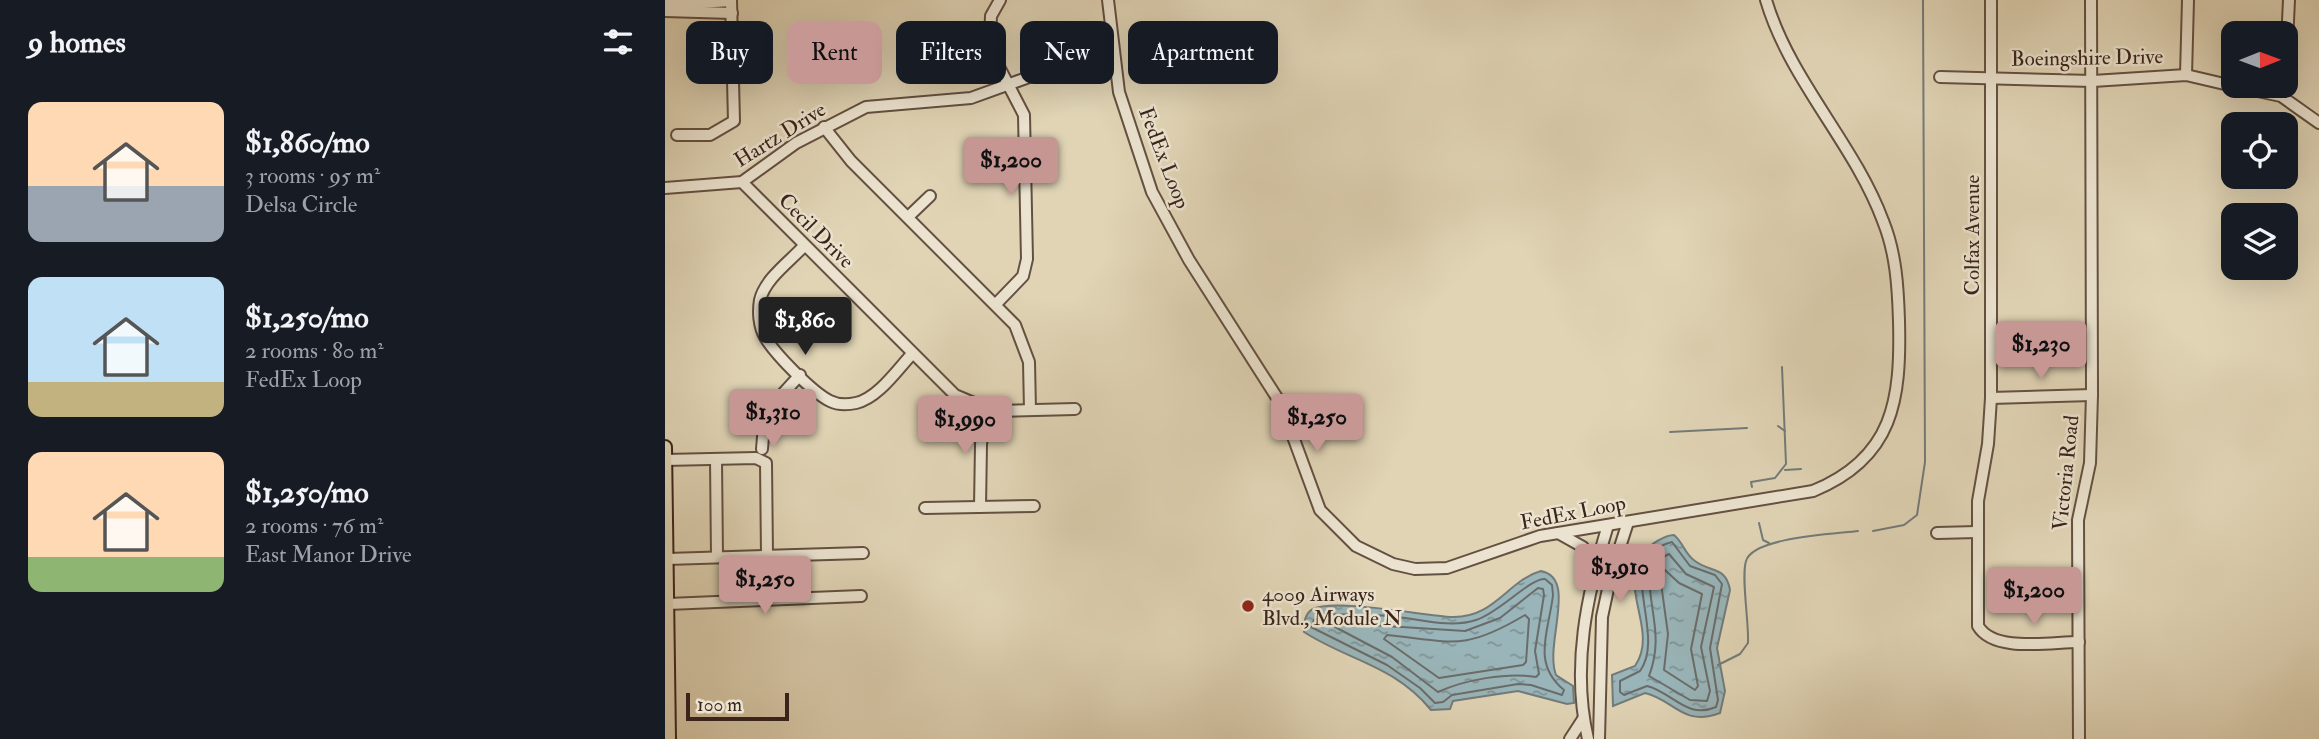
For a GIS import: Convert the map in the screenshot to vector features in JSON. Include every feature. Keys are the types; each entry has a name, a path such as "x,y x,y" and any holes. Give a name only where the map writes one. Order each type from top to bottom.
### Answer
{"main road":[{"path":"665,447 669,739"}],"street":[{"path":"665,5 731,0 734,121 710,135 677,135"},
{"path":"996,304 1023,276 1027,259 1025,122 1019,102 1008,86 990,38 991,16 1000,0"},
{"name":"FedEx Loop","path":"1108,0 1119,92 1152,192 1189,260 1282,404 1311,492 1328,521 1369,554 1415,569 1455,566 1521,541 1558,533 1804,493 1845,475 1870,452 1895,405 1900,362 1898,285 1884,222 1869,189 1776,29 1766,0"},
{"name":"Colfax Avenue","path":"1991,0 1991,398 1989,444 1978,501 1978,626 1984,636 1997,643 2079,642"},
{"name":"Victoria Road","path":"2079,739 2078,520 2090,463 2092,395 2091,0"},
{"path":"2186,75 2188,0"},
{"path":"2288,21 2289,0"},
{"path":"665,11 732,13"},
{"name":"Boeingshire Drive","path":"1940,77 2093,81 2186,75 2221,83"},
{"name":"Hartz Drive","path":"665,188 742,183 796,143 824,127 875,105 961,100 1020,81"},
{"name":"Boeingshire Drive","path":"2293,98 2319,123"},
{"path":"824,127 852,161 1015,325 1024,342 1029,362 1030,410"},
{"name":"Cecil Drive","path":"742,183 803,247 955,395 987,410 1075,409"},
{"path":"908,217 930,196"},
{"path":"803,247 768,284 761,296 759,312 764,336 800,375 826,399 839,404 853,404 871,396 912,354"},
{"path":"762,449 765,413 800,375"},
{"path":"1991,398 2092,395"},
{"path":"980,507 981,444 987,410"},
{"path":"665,460 756,458 766,463 767,556"},
{"path":"716,459 717,557"},
{"path":"926,508 1034,506"},
{"path":"1599,739 1602,722 1600,648 1605,600 1628,522"},
{"path":"1588,739 1583,716 1586,608 1608,525"},
{"path":"1937,533 1977,532"},
{"path":"1558,533 1583,547 1594,572"},
{"path":"666,550 717,557 863,553"},
{"path":"668,604 861,596"},
{"path":"1583,648 1600,648"},
{"path":"1570,739 1579,730 1583,716"},
{"path":"1602,722 1611,739"}],"water":[{"path":"1674,535 1692,558 1721,573 1730,590 1717,648 1725,691 1720,713 1707,716 1687,715 1645,693 1613,706 1612,675 1635,666 1642,651 1643,635 1634,587 1635,571 1641,556 1654,543"},
{"path":"1541,571 1552,576 1557,586 1559,599 1553,662 1556,675 1573,686 1574,703 1567,704 1518,691 1453,701 1450,709 1431,710 1417,695 1386,673 1304,632 1308,613 1324,606 1360,606 1452,617 1467,616 1490,605 1519,582"}],"waterway":[{"path":"1873,531 1904,525 1917,515 1925,462 1923,0"},
{"path":"1752,487 1751,482 1775,478 1786,464 1782,367"},
{"path":"1778,426 1785,431"},
{"path":"1670,432 1747,428"},
{"path":"1785,470 1801,469"},
{"path":"1759,523 1763,540 1769,543"},
{"path":"1718,665 1740,654 1748,643 1745,569 1746,561 1752,553 1763,547 1796,538 1858,531"}],"place":[{"name":"4009 Airways Blvd., Module N","path":"1248,606"}]}
